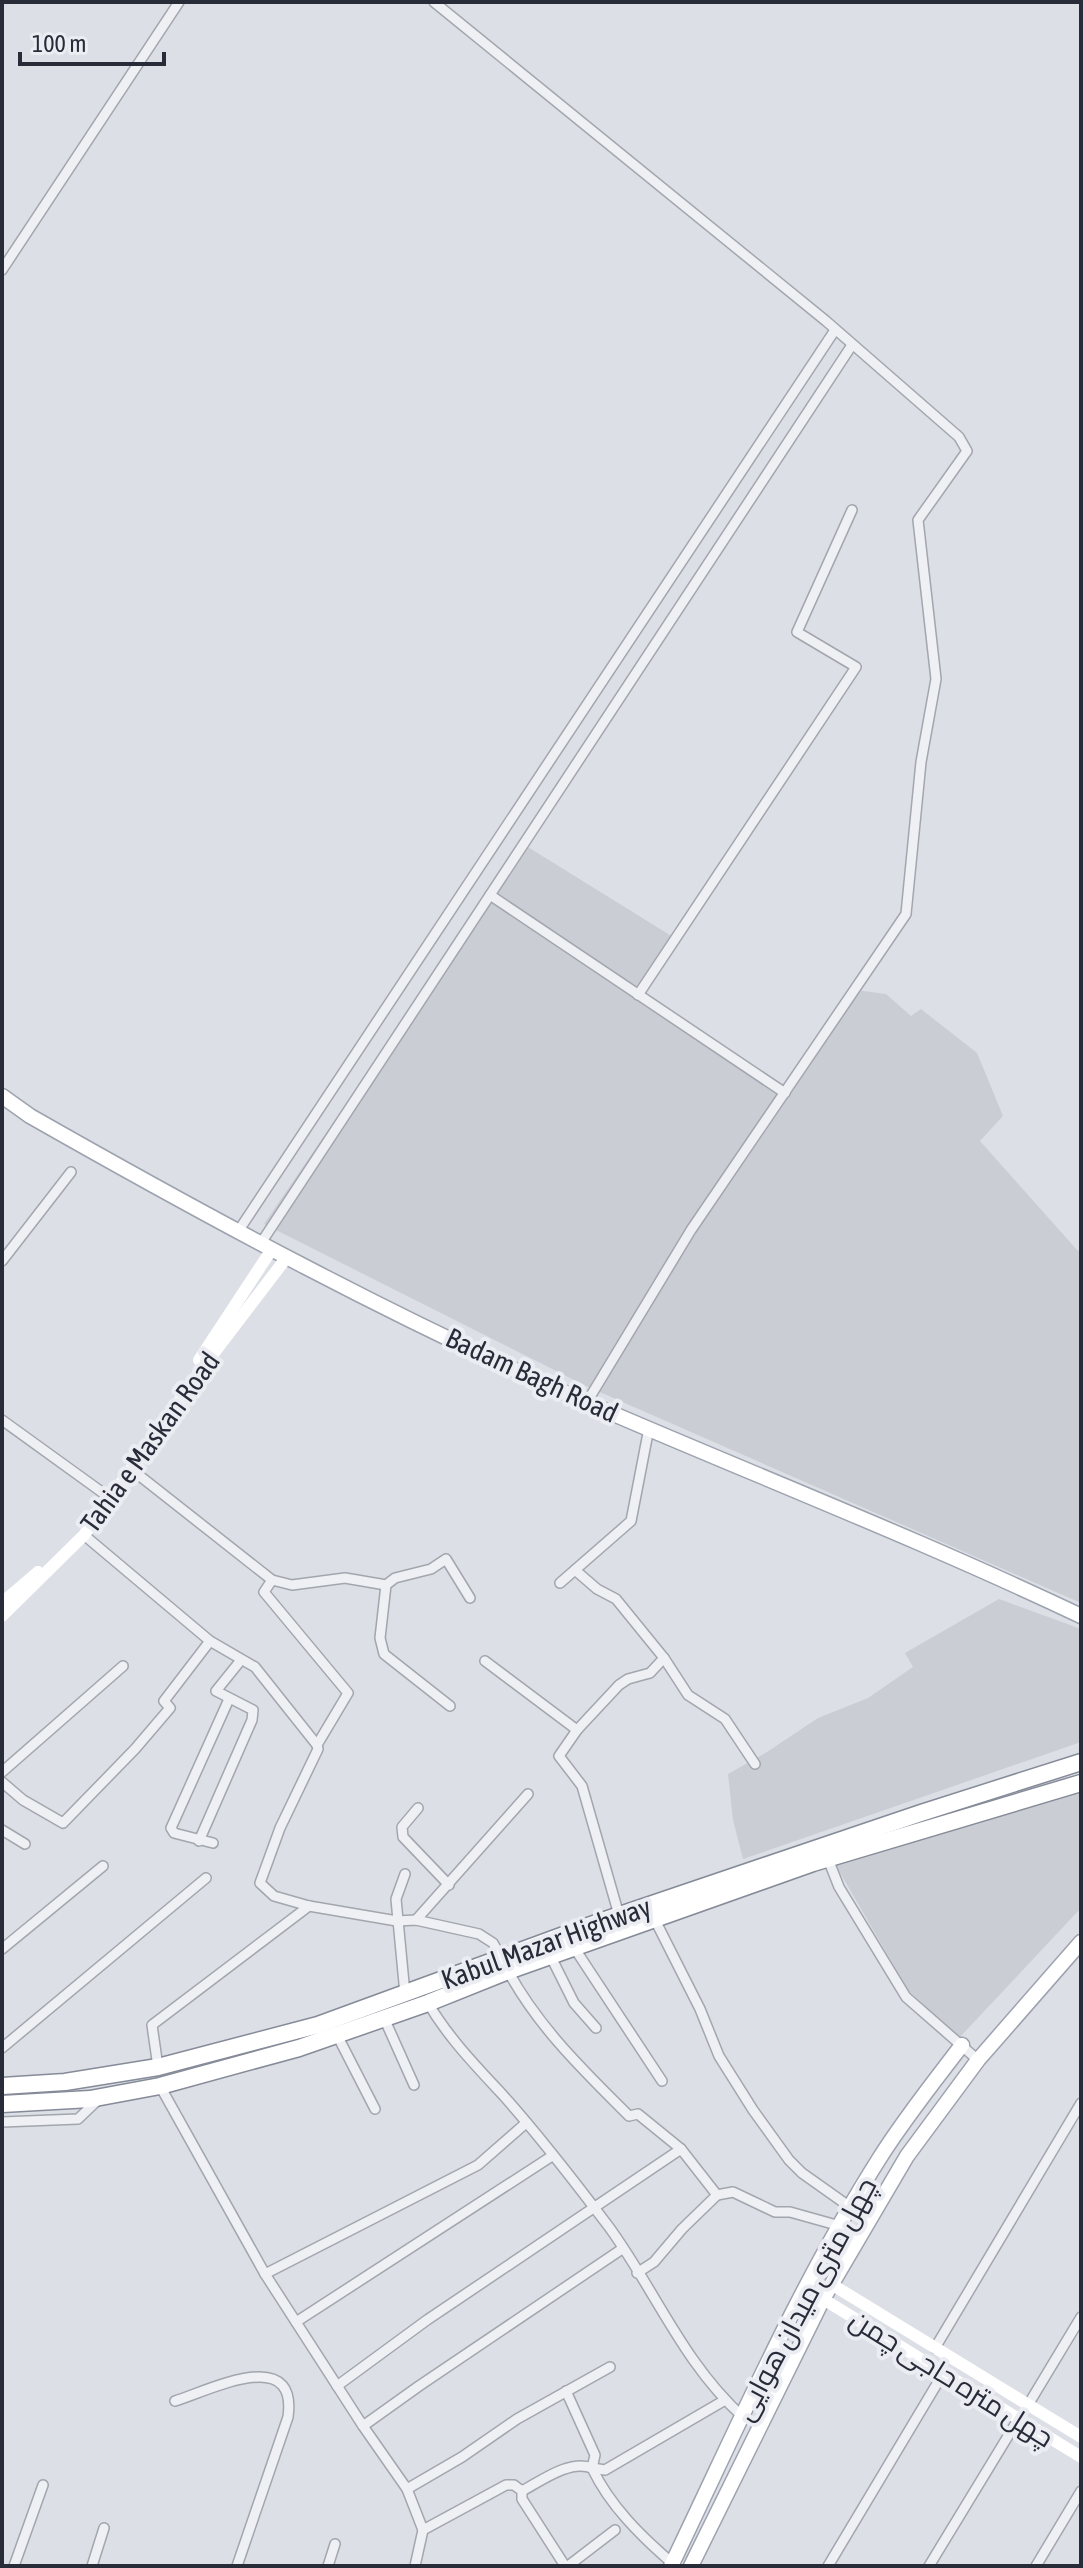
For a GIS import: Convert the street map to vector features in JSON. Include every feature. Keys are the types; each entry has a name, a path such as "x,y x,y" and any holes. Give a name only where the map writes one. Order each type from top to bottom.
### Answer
{"highway":[{"name":"Kabul Mazar Highway","path":"2,2104 102,2097 160,2086 217,2073 337,2035 428,2003 619,1915 1081,1762"},
{"name":"Kabul Mazar Highway","path":"2,2086 65,2082 158,2067 318,2025 405,1994 505,1965 551,1957 828,1859 1081,1783"}],"main road":[{"name":"Badam Bagh Road","path":"2,1096 30,1116 237,1233 587,1402 991,1573 1081,1616"},
{"name":"Tahia e Maskan Road","path":"2,1616 84,1535 107,1496 236,1308 267,1246"},
{"name":"Tahia e Maskan Road","path":"2,1603 77,1532 131,1469 287,1257"},
{"path":"691,2566 823,2299 907,2156 978,2060 1081,1942"},
{"name":"چهل متری میدان هوایی","path":"672,2564 792,2316 850,2207 908,2115 962,2045"},
{"name":"چهل متره حاجی چمن","path":"831,2284 1081,2437"},
{"name":"چهل متره حاجی چمن","path":"823,2299 1081,2457"}],"street":[{"path":"2,270 179,2"},
{"path":"434,2 835,330 959,437 967,451 918,520 936,679 921,762 906,914 691,1230 587,1402"},
{"path":"237,1233 835,330"},
{"path":"267,1246 490,895 852,345"},
{"path":"638,995 856,667 797,632 852,510"},
{"path":"490,895 785,1093"},
{"path":"2,1261 71,1172"},
{"path":"2,1420 107,1496"},
{"path":"560,1583 631,1521 649,1428"},
{"path":"131,1469 272,1580 292,1585 345,1578 386,1585"},
{"path":"84,1535 210,1641 255,1667 317,1745"},
{"path":"450,1706 384,1654 380,1638 386,1585 395,1578 431,1569 446,1559 470,1598"},
{"path":"575,1570 597,1589 616,1599 664,1658 688,1695 725,1719 755,1764"},
{"path":"272,1580 264,1592 348,1693 317,1745 318,1749 280,1828 260,1883 274,1896 309,1906 397,1921 416,1920 479,1934 493,1943 522,1998 558,2046 629,2116 638,2114 681,2149 717,2195"},
{"path":"2,1782 23,1800 63,1823 170,1708 164,1701 210,1641"},
{"path":"619,1915 582,1786 559,1756 577,1730 619,1685 650,1673 664,1658"},
{"path":"199,1841 252,1720 253,1710 216,1691 241,1660"},
{"path":"485,1661 577,1730"},
{"path":"2,1772 123,1666"},
{"path":"213,1843 174,1833 171,1828 229,1699"},
{"path":"416,1920 528,1794"},
{"path":"418,1808 402,1827 403,1837 449,1885"},
{"path":"2,1830 25,1844"},
{"path":"828,1859 839,1887 906,1997 978,2060"},
{"path":"2,1949 103,1866"},
{"path":"405,1874 396,1899 405,1994"},
{"path":"2,2048 206,1878"},
{"path":"158,2067 152,2025 309,1906"},
{"path":"655,1920 700,2009 719,2056 753,2110 802,2173 850,2207"},
{"path":"575,1949 662,2081"},
{"path":"551,1957 574,2003 596,2028"},
{"path":"428,2003 442,2027 526,2123 594,2209 695,2362 743,2417"},
{"path":"384,2018 414,2085"},
{"path":"337,2035 375,2109"},
{"path":"160,2086 265,2274 407,2489 423,2530 415,2566"},
{"path":"2,2122 78,2119 102,2097"},
{"path":"935,2348 1081,2103"},
{"path":"265,2274 478,2165 526,2123"},
{"path":"337,2386 427,2320 681,2149"},
{"path":"296,2322 552,2156"},
{"path":"637,2273 654,2262 717,2195 733,2192 775,2212 790,2212 840,2226"},
{"path":"363,2426 622,2249"},
{"path":"1028,2405 1081,2317"},
{"path":"407,2489 462,2457 517,2419 610,2367"},
{"path":"828,2566 944,2372"},
{"path":"175,2401 255,2376 274,2378 286,2388 290,2402 288,2417 237,2566"},
{"path":"566,2391 595,2455 592,2468 598,2482 631,2525 672,2564"},
{"path":"522,2491 571,2467 584,2465 605,2470 725,2400"},
{"path":"929,2566 1019,2418"},
{"path":"14,2566 43,2485"},
{"path":"423,2530 506,2485 514,2485 522,2491"},
{"path":"522,2491 522,2499 567,2566 615,2530"},
{"path":"1036,2566 1081,2491"},
{"path":"92,2566 104,2528"},
{"path":"328,2566 335,2544"}],"shaded area":[{"path":"523,844 673,937 638,993 785,1092 856,990 886,994 911,1016 921,1009 977,1053 1003,1116 980,1141 1078,1251 1081,1248 1081,1603 586,1386 264,1224"},
{"path":"999,1599 1081,1629 1081,1742 743,1859 733,1820 728,1774 818,1718 868,1698 913,1667 905,1653"},
{"path":"1081,1793 1081,1908 959,2038 908,1990 835,1864"}]}
